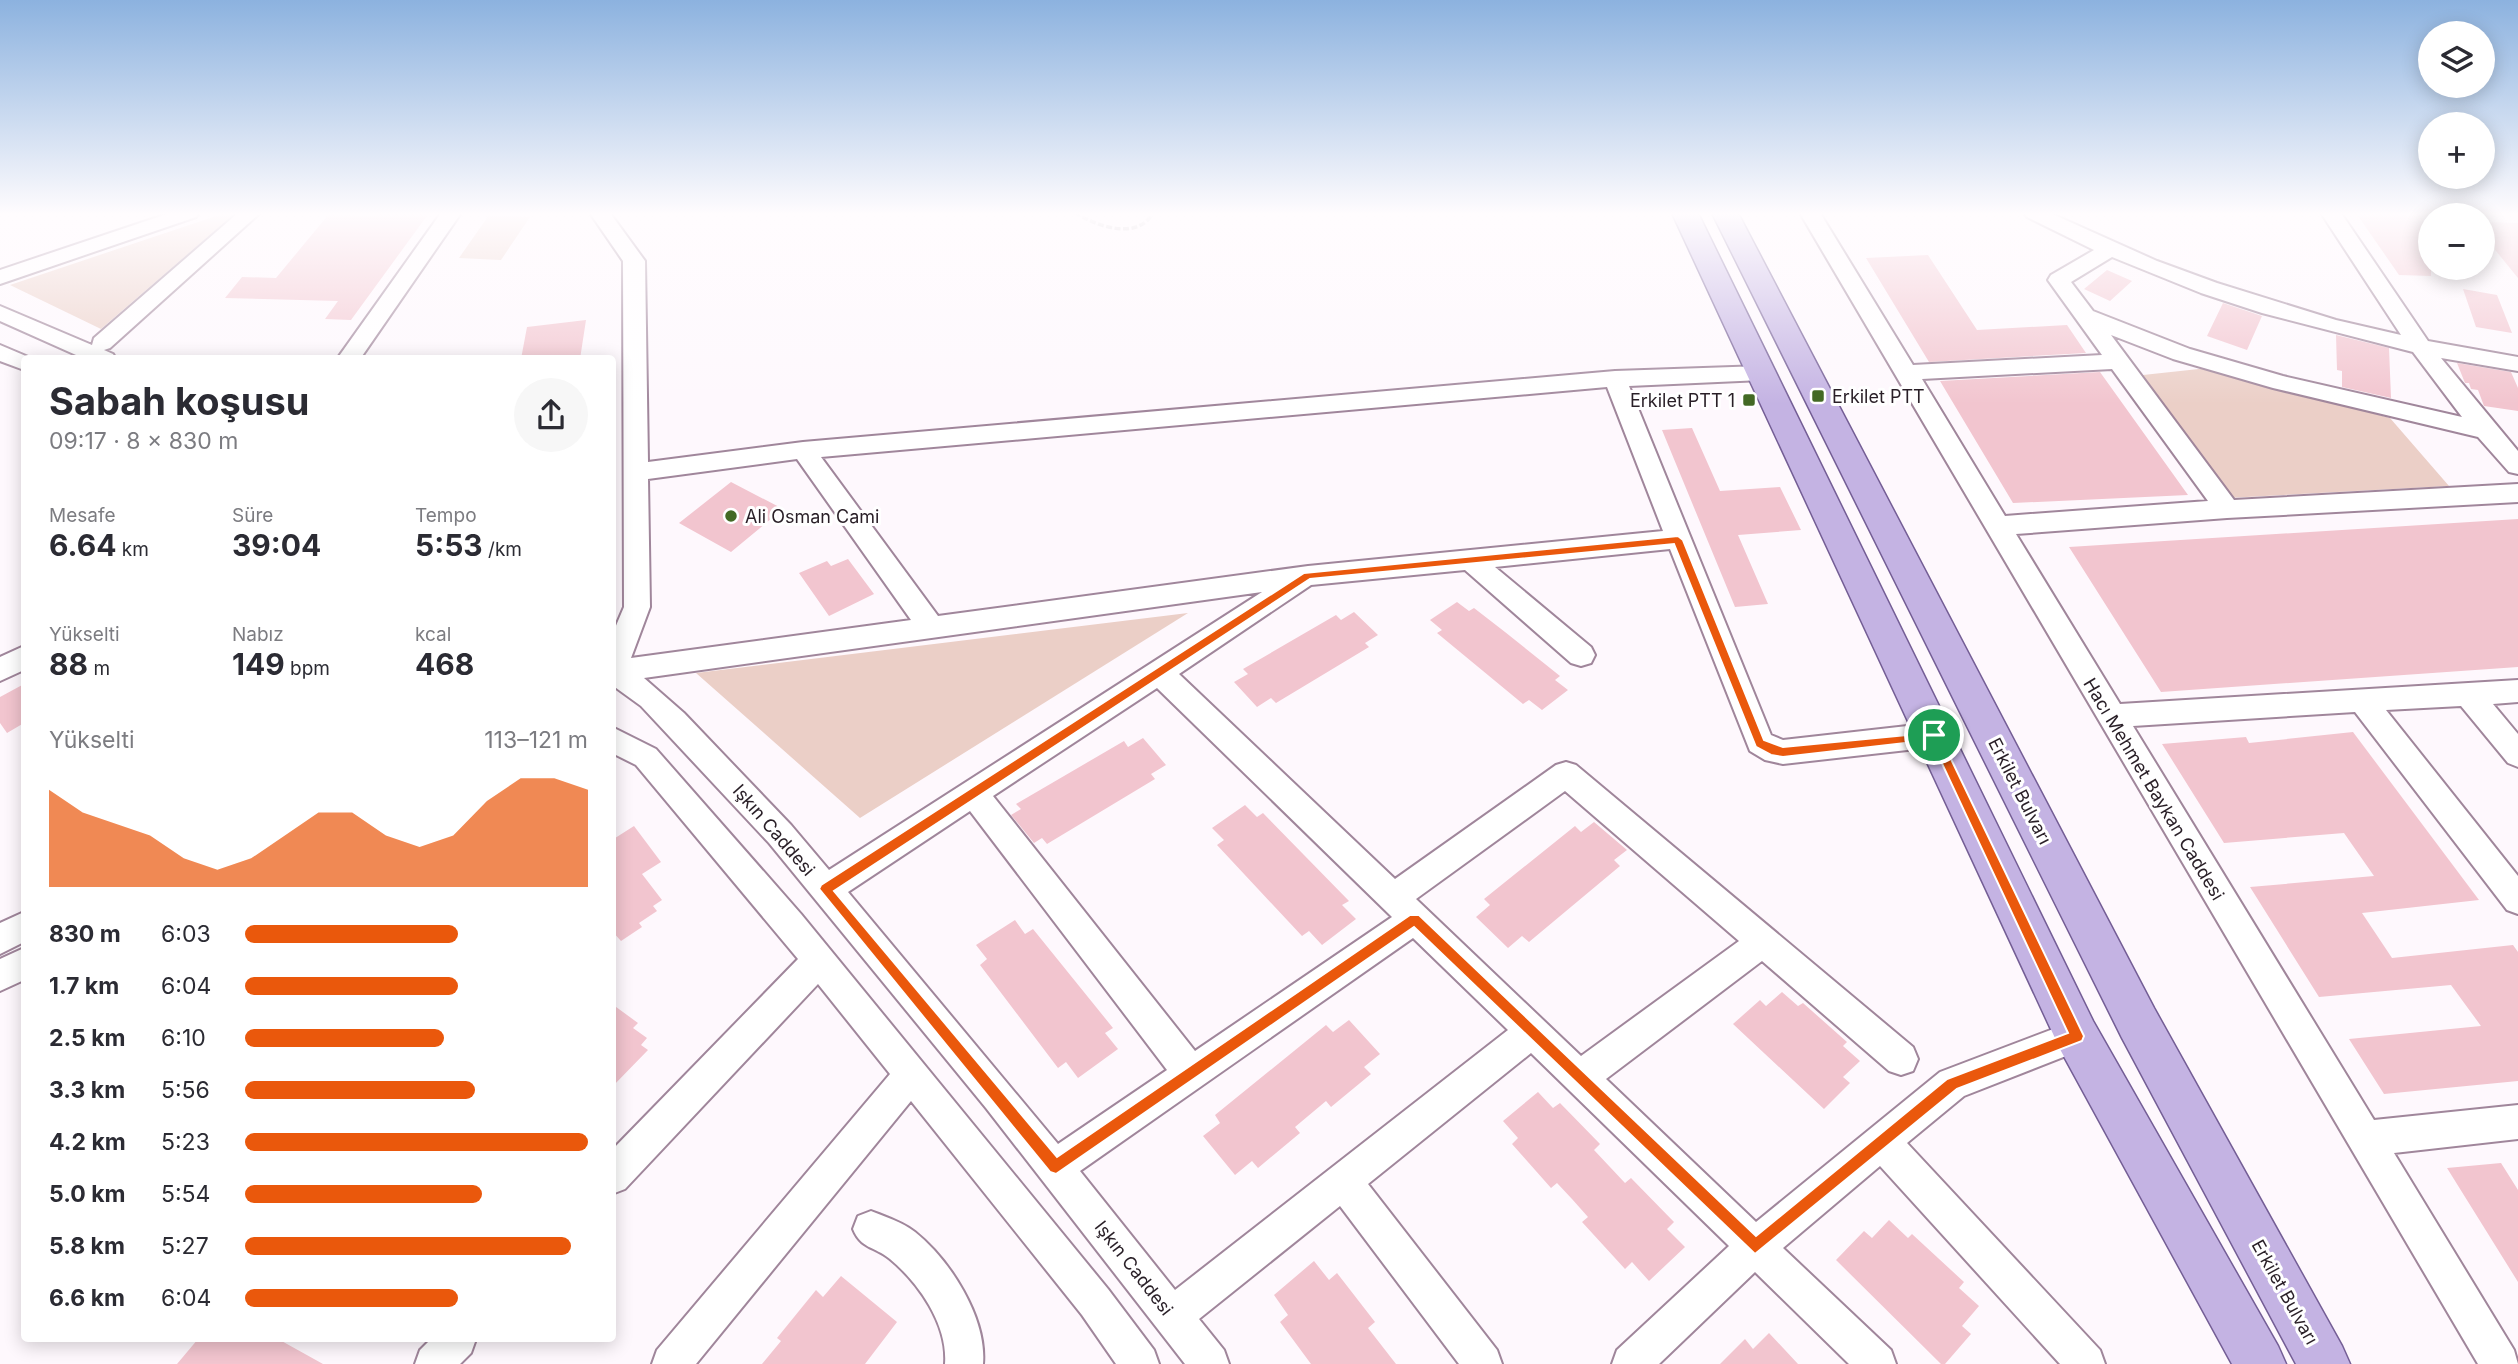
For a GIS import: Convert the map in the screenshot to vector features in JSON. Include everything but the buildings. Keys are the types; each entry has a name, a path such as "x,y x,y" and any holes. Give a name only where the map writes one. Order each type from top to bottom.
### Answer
{"main road":[{"path":"1716,277 2077,1036 2260,1364"},
{"name":"Erkilet Bulvarı","path":"1757,277 2138,1023 2324,1364"}],"street":[{"path":"0,313 104,351 183,277"},
{"path":"351,355 406,277"},
{"path":"616,663 637,607 634,277"},
{"name":"Hacı Mehmet Baykan Caddesi","path":"1847,277 2500,1364"},
{"path":"2065,277 2059,280 2227,509"},
{"path":"2180,277 2267,306 2419,346 2518,364"},
{"path":"2373,277 2419,346 2483,430 2518,466"},
{"path":"2085,316 2147,342 2200,360 2311,390 2483,430"},
{"path":"0,352 21,362"},
{"path":"1904,373 2119,361"},
{"path":"636,472 803,450 1615,379 1762,373"},
{"path":"1615,379 1760,743 1783,752 1934,735"},
{"path":"803,450 930,626"},
{"path":"1996,526 2227,509 2518,493"},
{"path":"616,671 1308,576 1468,558 1678,540"},
{"path":"616,570 636,553"},
{"path":"1468,558 1581,655"},
{"path":"825,889 1308,576"},
{"path":"0,670 21,659"},
{"path":"1159,672 1877,1364"},
{"name":"Işkın Caddesi","path":"616,673 651,698 712,759 780,834 1056,1167 1210,1364"},
{"path":"2110,716 2518,691"},
{"path":"2468,694 2518,755"},
{"path":"2362,701 2518,900"},
{"path":"616,741 646,757 819,960 1095,1302 1140,1364"},
{"path":"1056,1167 1191,1074 1404,909 1566,774 1900,1059"},
{"path":"973,793 1191,1074"},
{"path":"0,939 21,928"},
{"path":"1580,1078 1763,942"},
{"path":"616,1172 819,960"},
{"path":"0,976 21,965"},
{"path":"1172,1316 1532,1032"},
{"path":"1631,1364 1755,1247 1952,1084 2077,1036"},
{"path":"671,1364 912,1073"},
{"path":"2363,1139 2518,1122"},
{"path":"1882,1142 2085,1364"},
{"path":"1343,1181 1483,1364"},
{"path":"871,1228 902,1245 922,1263 963,1336 966,1356 964,1364"}],"shaded area":[{"path":"35,277 162,277 101,329 10,285"},
{"path":"2208,368 2390,418 2449,486 2228,498 2143,375"},
{"path":"1188,613 860,818 696,673"}],"place":[{"name":"Erkilet PTT","path":"1818,396"},
{"name":"Erkilet PTT 1","path":"1749,400"},
{"name":"Ali Osman Cami","path":"731,516"}],"route":[{"path":"1678,540 1760,743 1767,748 1783,752 1934,735 2077,1036 1952,1084 1755,1247 1415,919 1056,1167 825,889 1308,576 1468,558 1678,540"}]}
